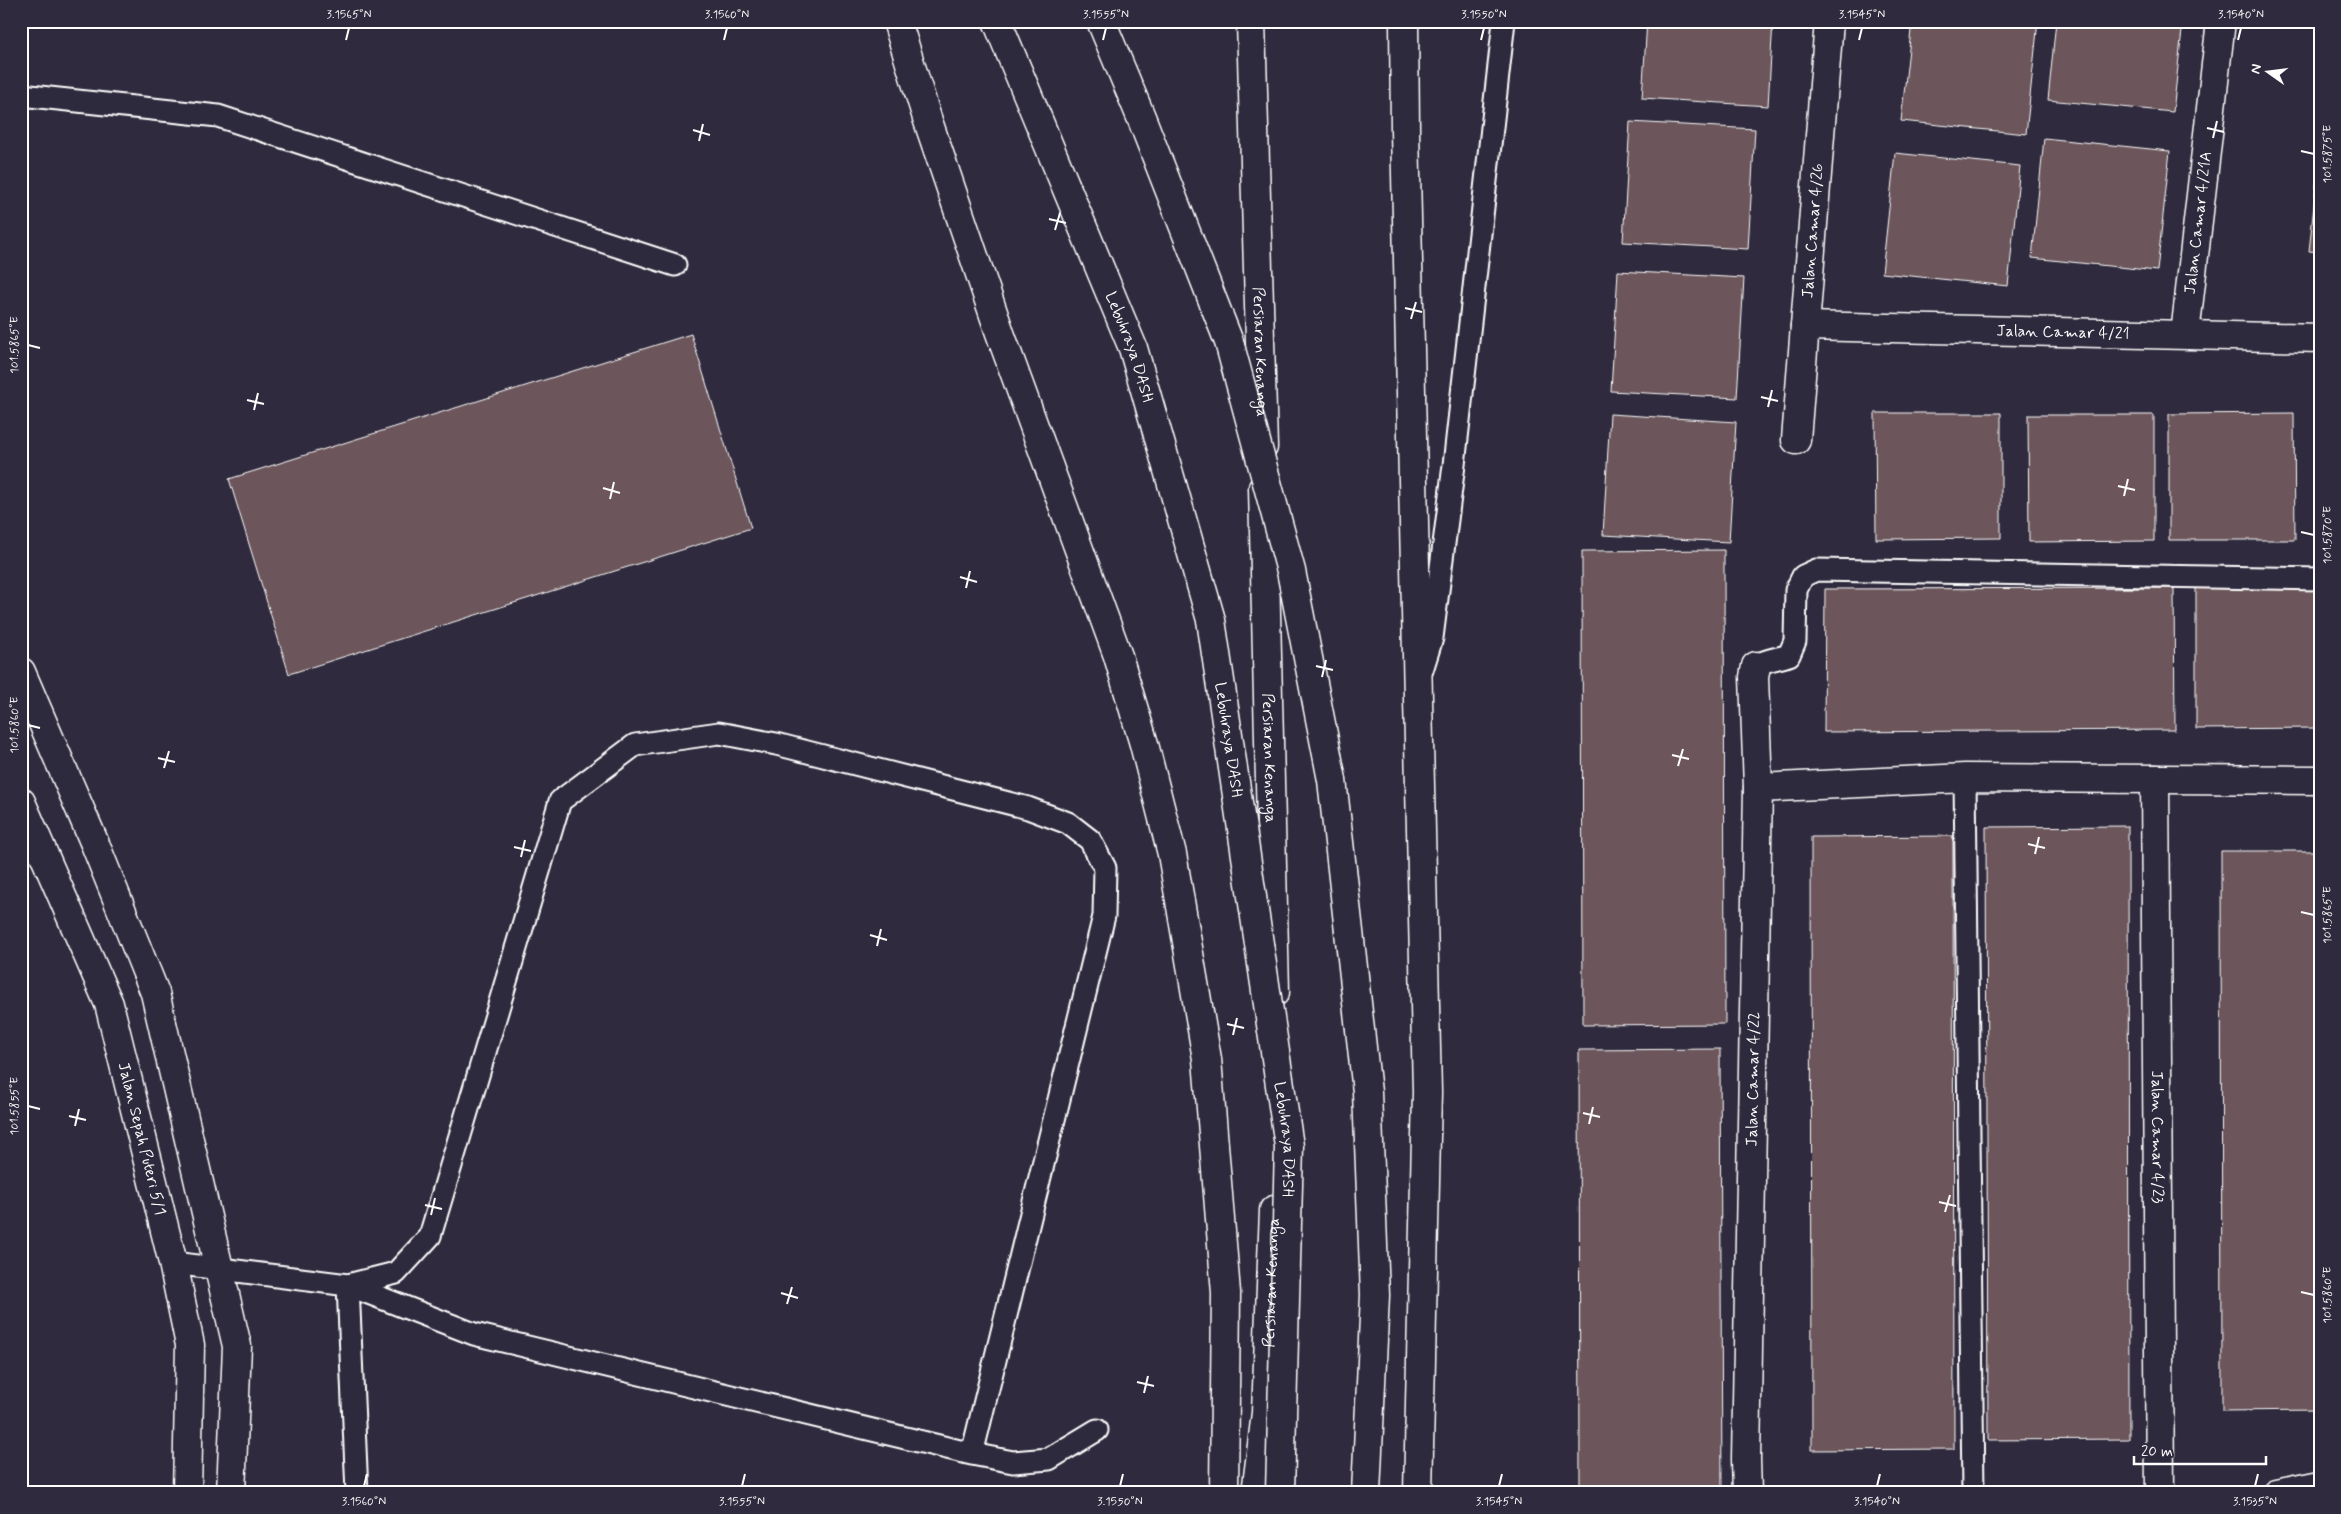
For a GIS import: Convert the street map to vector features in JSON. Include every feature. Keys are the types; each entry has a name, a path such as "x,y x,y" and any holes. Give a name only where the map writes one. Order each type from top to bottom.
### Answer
{"main road":[{"path":"898,21 927,118 1000,333 1118,656 1144,744 1172,854 1206,1059 1226,1293 1224,1493"},
{"name":"Lebuhraya DASH","path":"997,21 1133,348 1211,620 1289,1146 1280,1493"},
{"path":"1101,21 1141,117 1229,342 1291,571 1332,780 1367,1092 1375,1295 1366,1493"},
{"name":"Persiaran Kenanga","path":"1251,21 1278,1111 1266,1414 1256,1493"},
{"path":"1404,21 1427,1092 1418,1493"},
{"name":"Jalan Camar 4/26","path":"1796,440 1829,21"},
{"name":"Jalan Camar 4/21A","path":"2185,334 2221,21"},
{"name":"Jalan Camar 4/21","path":"1805,326 2320,338"},
{"name":"Jalan Camar 4/22","path":"1747,1493 1746,1459 1758,788 1754,677 1756,666"},
{"path":"21,672 96,844 155,993 237,1346 231,1493"},
{"path":"1758,788 1965,778 2320,780"},
{"name":"Jalan Camar 4/23","path":"2155,779 2160,1493"},
{"name":"Jalan Sepah Puteri 5/1","path":"21,802 109,1004 174,1263 190,1345 187,1493"},
{"path":"2276,1493 2320,1484"}],"lane":[{"path":"1418,684 1432,638 1454,465 1504,21"},
{"path":"21,95 218,116 675,265"},
{"path":"1756,666 1764,661 1775,660 1789,655 1795,641 1796,590 1803,576 1816,570 2320,579"},
{"path":"348,1285 396,1273 430,1236 560,801 635,745 719,733 776,744 1028,808 1068,823 1090,840 1105,868 1104,916 972,1454"},
{"path":"1965,778 1972,1493"},
{"path":"174,1263 348,1285 474,1334 972,1454 1013,1462 1049,1459 1097,1430"},
{"path":"348,1285 357,1493"}],"building":[{"path":"1647,21 1773,21 1768,106 1642,98"},
{"path":"1912,21 2038,21 2026,134 1901,121"},
{"path":"2056,21 2183,21 2173,112 2048,100"},
{"path":"2320,70 2320,100 2317,99"},
{"path":"1630,122 1755,129 1748,249 1623,242"},
{"path":"2044,138 2170,151 2157,271 2032,258"},
{"path":"2320,150 2320,252 2309,251"},
{"path":"1895,153 2020,166 2008,286 1882,273"},
{"path":"1618,271 1744,278 1737,398 1611,391"},
{"path":"691,334 751,528 289,674 229,479"},
{"path":"1875,413 2001,413 2001,538 1876,539"},
{"path":"2294,413 2295,540 2169,540 2169,414"},
{"path":"1610,414 1736,422 1729,542 1603,535"},
{"path":"2028,415 2154,415 2154,541 2029,542"},
{"path":"1724,550 1725,1024 1583,1025 1582,551"},
{"path":"2320,585 2320,728 2196,729 2196,586"},
{"path":"2174,588 2175,730 1824,732 1825,589"},
{"path":"2128,826 2129,1439 1988,1440 1986,827"},
{"path":"1953,836 1954,1449 1812,1450 1811,837"},
{"path":"2221,851 2320,851 2320,1410 2222,1411"},
{"path":"1720,1049 1722,1493 1580,1493 1579,1050"}]}
